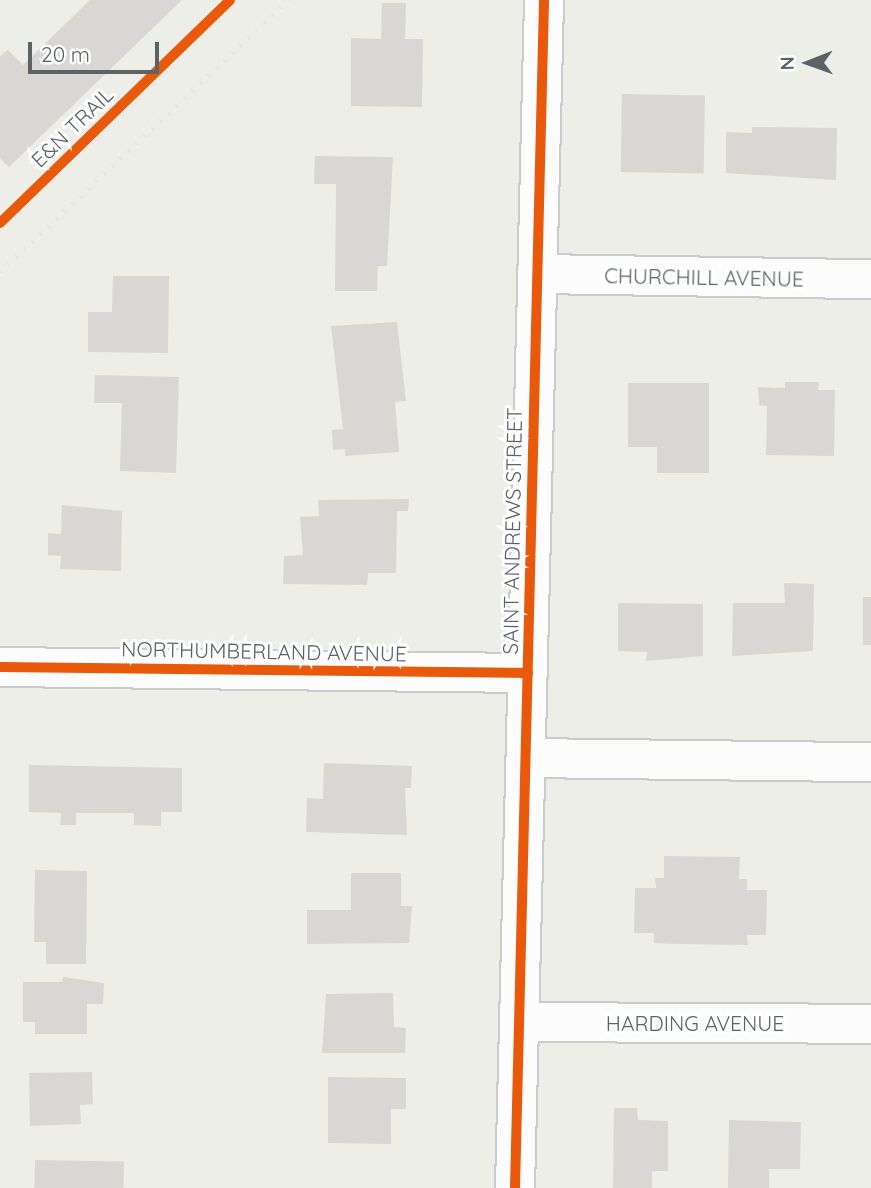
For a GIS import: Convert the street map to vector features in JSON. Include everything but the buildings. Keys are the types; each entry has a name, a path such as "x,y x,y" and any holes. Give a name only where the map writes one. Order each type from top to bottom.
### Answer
{"street":[{"name":"SAINT ANDREWS STREET","path":"515,1188 544,0"},
{"name":"CHURCHILL AVENUE","path":"538,274 871,279"},
{"name":"NORTHUMBERLAND AVENUE","path":"0,667 528,673"},
{"path":"526,758 871,762"},
{"name":"HARDING AVENUE","path":"519,1022 871,1024"}],"railway":[{"path":"0,272 289,0"}],"cycle path":[{"name":"E&N TRAIL","path":"0,223 230,0"},
{"path":"515,1188 544,0"},
{"path":"0,667 528,673"}]}
